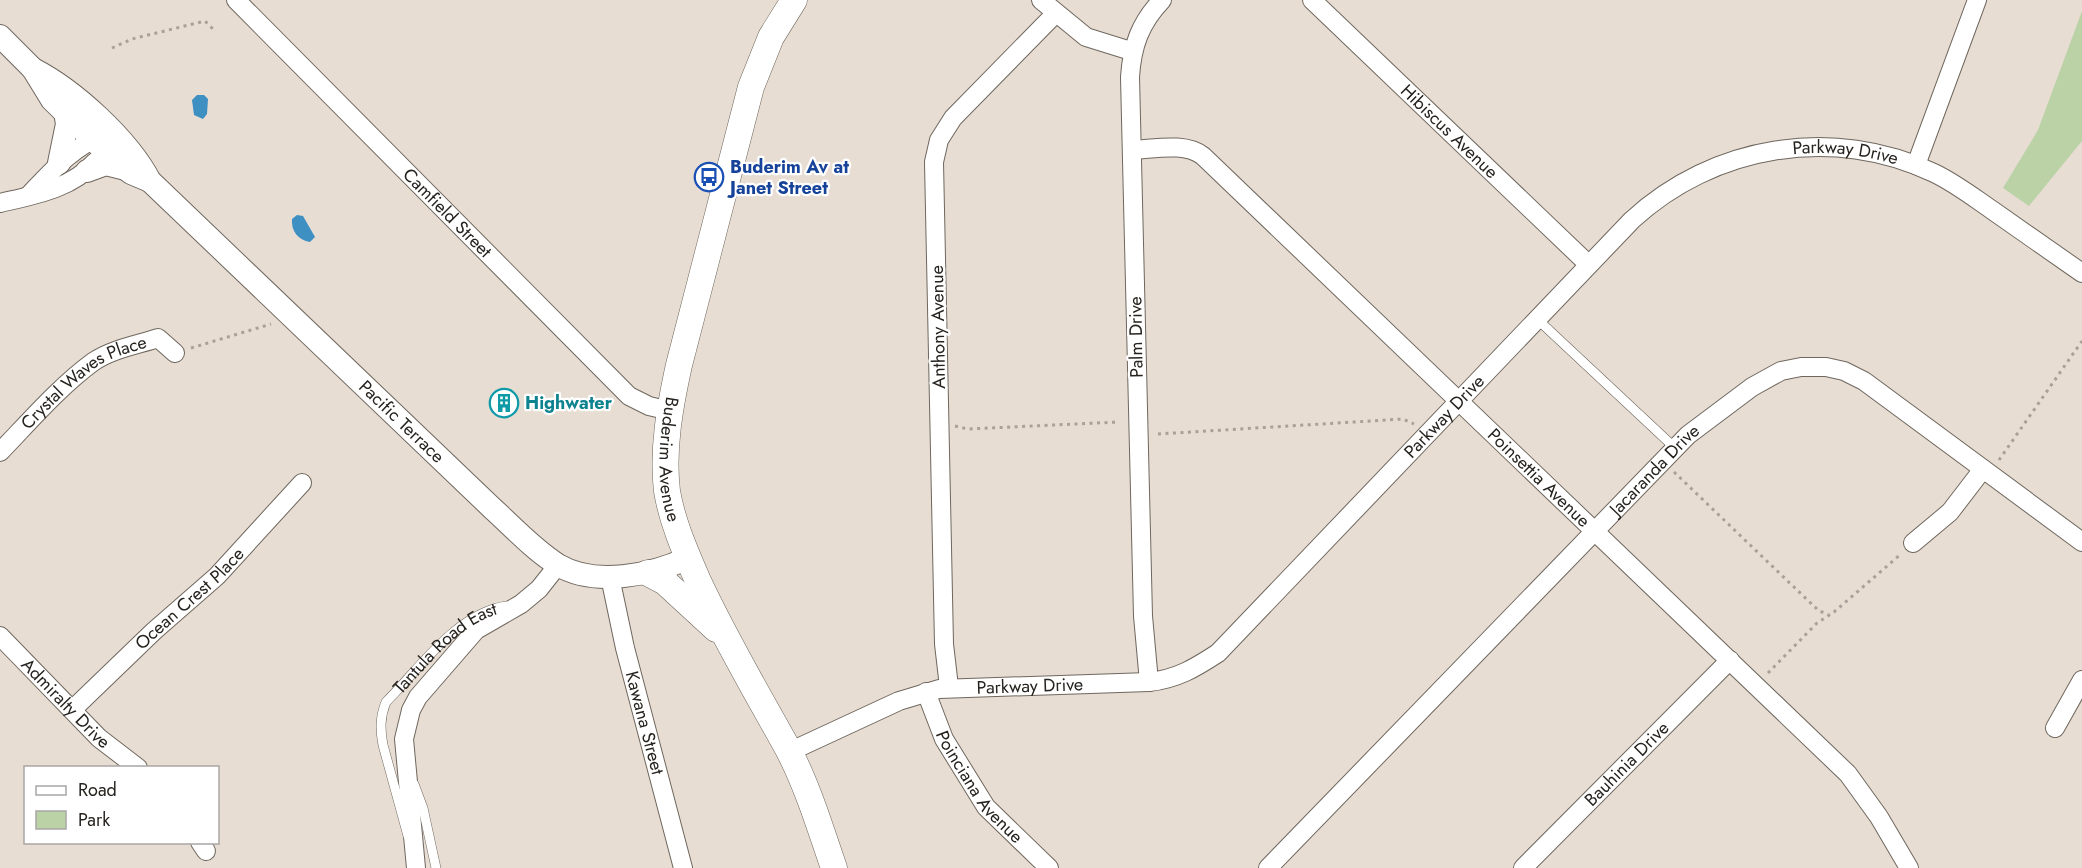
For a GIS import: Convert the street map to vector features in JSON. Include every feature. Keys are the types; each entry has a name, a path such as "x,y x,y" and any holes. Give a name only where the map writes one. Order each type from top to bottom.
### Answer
{"main road":[{"name":"Buderim Avenue","path":"794,0 771,37 751,87 670,411 665,468 668,493 688,558 723,635 789,752 813,806 834,868"},
{"path":"648,573 665,582 723,635"}],"street":[{"name":"Camfield Street","path":"236,0 629,396 649,406 670,411"},
{"path":"1041,0 1055,14 1086,37 1131,51"},
{"name":"Palm Drive","path":"1149,682 1143,616 1131,51 1149,13 1162,0"},
{"name":"Hibiscus Avenue","path":"1312,0 1588,264"},
{"path":"1916,165 1977,0"},
{"name":"Anthony Avenue","path":"949,687 944,644 934,162 939,140 953,118 1055,14"},
{"name":"Pacific Terrace","path":"0,36 33,69 52,100 103,140 138,158 150,181"},
{"name":"Pacific Terrace","path":"33,69 59,82 127,170 150,181 492,508 558,565 573,571 610,577 648,573 688,558"},
{"path":"59,164 67,124 65,112"},
{"path":"29,195 59,164 103,140"},
{"path":"87,171 103,140"},
{"name":"Parkway Drive","path":"789,752 899,701 949,687 1149,682 1180,676 1218,652 1536,318 1651,202 1691,177 1730,161 1783,148 1810,147 1864,151 1890,156 1916,165 1959,188 2082,273"},
{"name":"Poinsettia Avenue","path":"1132,150 1183,148 1199,153 1848,774 1880,816 1909,868"},
{"path":"0,203 60,187 87,171 106,164 127,170"},
{"name":"Crystal Waves Place","path":"0,452 39,412 94,362 112,352 158,338 175,353"},
{"name":"Jacaranda Drive","path":"1268,868 1667,454 1703,422 1767,377 1801,367 1826,367 1844,371 1864,381 2082,542"},
{"path":"1913,543 1950,512 1986,472"},
{"name":"Ocean Crest Place","path":"72,710 154,631 217,576 302,483"},
{"name":"Tantula Road East","path":"416,868 404,739 406,722 418,697 476,630 521,604 539,589 558,565"},
{"name":"Kawana Street","path":"610,577 625,648 683,868"},
{"name":"Admiralty Drive","path":"0,636 99,738 135,766"},
{"name":"Bauhinia Drive","path":"1523,868 1730,660"},
{"path":"2055,728 2082,680"},
{"name":"Poinciana Avenue","path":"926,692 944,739 986,807 1049,868"}],"lane":[{"path":"1536,318 1667,454"},
{"name":"Tantula Road East","path":"414,849 403,827 383,745 380,721 386,702 463,626 490,609 521,604"},
{"name":"Tantula Road East","path":"406,762 423,808 436,868"}],"path":[{"path":"112,48 132,39 205,21 215,31"},
{"path":"175,353 272,324"},
{"path":"1986,472 2082,341"},
{"path":"1158,434 1403,419 1415,425"},
{"path":"940,423 968,429 1118,422"},
{"path":"1667,454 1819,611 1828,614"},
{"path":"1756,684 1828,614 1913,543"}],"green space":[{"path":"2082,11 2082,141 2029,206 2003,188 2038,130"}],"water":[{"path":"197,95 204,95 208,99 207,114 203,119 194,115 192,100"},
{"path":"297,215 303,216 315,237 310,242 299,237 294,231 292,219"}],"place":[{"name":"Buderim Av at Janet Street","path":"709,177"},
{"name":"Highwater","path":"504,403"}]}
